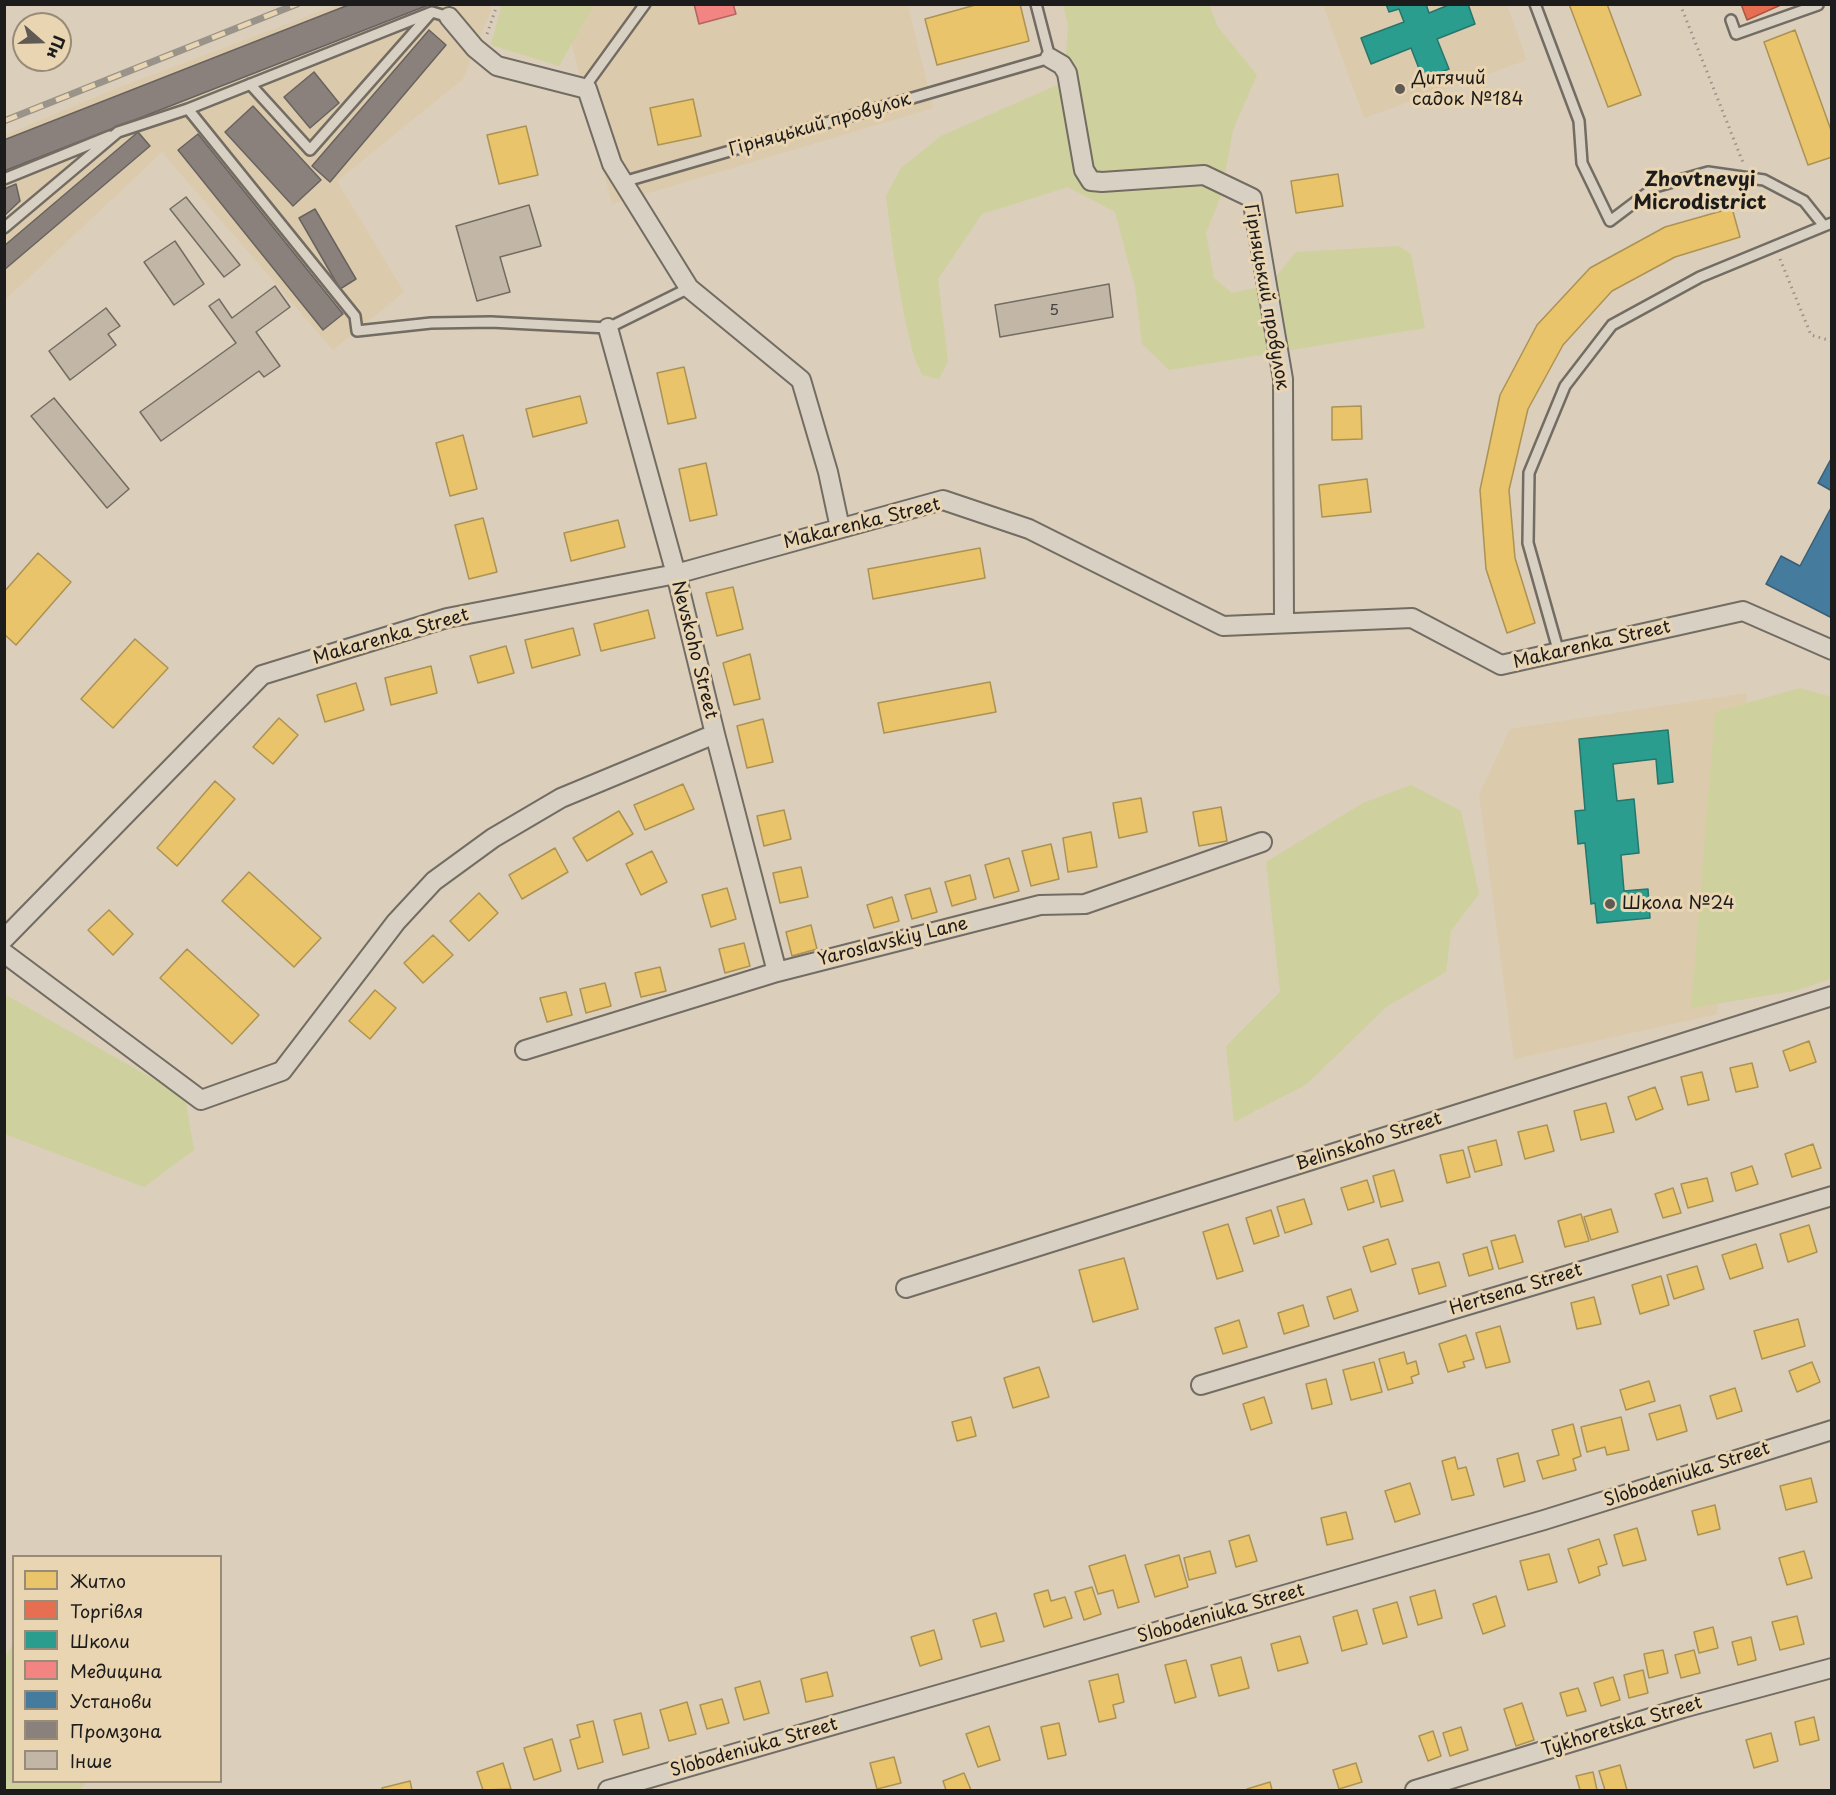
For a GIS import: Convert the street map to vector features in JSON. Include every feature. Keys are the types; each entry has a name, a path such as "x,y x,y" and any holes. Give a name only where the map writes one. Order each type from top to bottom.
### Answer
{"street":[{"path":"440,15 497,66 587,89 612,164 689,288 801,380 828,472 840,528"},
{"name":"Гірняцький провулок","path":"1050,58 1062,65 1067,73 1084,170 1091,181 1204,175 1252,198 1283,379 1284,623"},
{"name":"Nevskoho Street","path":"608,328 676,574 777,972"},
{"name":"Makarenka Street","path":"4,939 262,675 447,618 676,574 943,500 1029,530 1223,626 1412,618 1501,665 1743,612 1832,650"},
{"path":"4,953 201,1100 282,1071 396,922 434,881 493,838 561,798 715,734"},
{"name":"Yaroslavskiy Lane","path":"525,1050 777,972 1040,905 1085,904 1262,842"},
{"name":"Belinskoho Street","path":"906,1288 1832,996"},
{"name":"Hertsena Street","path":"1201,1384 1832,1196"},
{"name":"Slobodeniuka Street","path":"608,1791 1544,1520 1832,1430"},
{"name":"Tykhoretska Street","path":"1415,1791 1683,1708 1832,1668"}],"lane":[{"path":"584,88 645,4"},
{"name":"Гірняцький провулок","path":"623,182 1050,58 1036,4"},
{"path":"1535,4 1579,121 1582,163 1610,221 1655,188 1708,172 1764,180 1804,201 1828,225 1700,277 1612,325 1565,386 1529,473 1528,543 1559,652"},
{"path":"1731,20 1736,34 1818,5"},
{"path":"249,84 310,150 440,15"},
{"path":"4,179 118,132 188,109 249,84 440,15"},
{"path":"188,109 355,316 357,331 431,323 491,322 608,328 689,288"},
{"path":"4,228 118,132"}],"path":[{"path":"480,52 496,8 495,4"},
{"path":"1680,4 1749,178"},
{"path":"1775,246 1811,335 1832,340"}],"shaded area":[{"path":"337,5 489,5 491,10 463,79 337,181 404,292 333,350 162,152 5,300 5,135 113,90"},
{"path":"562,5 908,5 933,108 612,204"},
{"name":"Дитячий садок №184","path":"1323,5 1507,5 1527,60 1364,118"},
{"name":"Школа №24","path":"1747,693 1717,1014 1514,1059 1479,795 1510,729"}],"green space":[{"path":"500,5 594,5 559,66 491,45"},
{"path":"1063,5 1209,5 1218,27 1257,75 1233,130 1221,196 1206,233 1214,278 1232,293 1269,285 1296,252 1399,246 1411,254 1425,328 1169,370 1142,344 1135,287 1115,212 1068,187 982,214 938,279 948,361 939,379 922,375 914,357 904,315 886,196 901,168 941,136 1064,82 1068,25"},
{"path":"1800,688 1831,697 1831,979 1794,991 1691,1008 1715,712"},
{"path":"1411,785 1461,811 1479,894 1451,931 1446,972 1386,1007 1307,1084 1234,1122 1226,1046 1280,992 1266,862 1363,803"},
{"path":"4,994 185,1097 194,1150 144,1187 5,1134"},
{"path":"12,1645 12,1783 86,1783 79,1790 5,1790 5,1658"}],"building: Житло":[{"path":"979,4 1020,4 1029,41 937,65 925,19"},
{"path":"1569,4 1607,4 1641,95 1608,107"},
{"path":"1795,30 1832,133 1832,157 1808,165 1764,42"},
{"path":"693,99 701,136 658,145 650,108"},
{"path":"526,126 538,175 499,184 487,135"},
{"path":"1338,174 1343,206 1296,213 1291,181"},
{"path":"1732,208 1740,237 1675,257 1612,291 1563,345 1528,409 1509,490 1515,558 1535,623 1507,633 1486,569 1480,490 1500,395 1537,325 1590,268 1665,227"},
{"path":"684,367 696,418 668,424 657,373"},
{"path":"580,396 587,423 533,437 526,409"},
{"path":"1361,406 1362,439 1332,440 1332,407"},
{"path":"463,435 477,489 450,496 436,443"},
{"path":"706,463 717,515 690,521 679,469"},
{"path":"1367,479 1371,512 1322,517 1319,485"},
{"path":"483,518 497,572 469,579 455,525"},
{"path":"618,520 625,547 571,561 564,533"},
{"path":"980,548 985,578 873,599 868,569"},
{"path":"38,553 71,582 16,645 4,634 4,592"},
{"path":"733,587 743,629 717,636 706,593"},
{"path":"648,610 655,638 601,651 594,624"},
{"path":"573,628 580,655 532,668 525,640"},
{"path":"135,639 168,668 113,728 81,699"},
{"path":"506,646 514,673 478,683 470,656"},
{"path":"750,654 760,699 734,705 723,663"},
{"path":"431,666 437,693 391,705 385,678"},
{"path":"990,682 996,712 884,733 878,703"},
{"path":"356,683 364,710 325,722 317,695"},
{"path":"279,718 298,735 273,764 253,747"},
{"path":"763,719 773,762 747,768 737,726"},
{"path":"215,781 235,799 177,866 157,848"},
{"path":"683,784 694,809 645,830 634,805"},
{"path":"1141,798 1147,832 1119,838 1113,803"},
{"path":"1221,807 1227,841 1199,846 1193,812"},
{"path":"784,810 791,839 764,846 757,816"},
{"path":"619,811 633,834 587,861 573,838"},
{"path":"1091,832 1097,867 1068,872 1063,838"},
{"path":"1051,844 1059,879 1031,886 1022,851"},
{"path":"555,848 568,872 522,899 509,875"},
{"path":"652,851 667,882 641,895 626,864"},
{"path":"1009,858 1019,891 994,898 985,865"},
{"path":"801,867 808,897 780,903 773,873"},
{"path":"249,872 321,938 294,967 222,901"},
{"path":"970,875 976,899 952,906 945,882"},
{"path":"727,888 736,919 711,927 702,895"},
{"path":"930,888 937,912 912,919 905,895"},
{"path":"479,893 498,913 469,941 450,921"},
{"path":"892,897 899,921 874,928 867,905"},
{"path":"109,910 133,934 113,955 88,930"},
{"path":"811,925 817,949 792,956 786,932"},
{"path":"433,935 453,955 423,983 404,963"},
{"path":"744,943 750,966 725,973 719,949"},
{"path":"187,949 259,1015 232,1044 160,978"},
{"path":"660,967 666,991 641,997 635,973"},
{"path":"605,983 611,1006 586,1013 580,989"},
{"path":"375,990 396,1008 370,1039 349,1021"},
{"path":"566,992 572,1015 547,1022 540,998"},
{"path":"1809,1041 1816,1062 1790,1071 1783,1051"},
{"path":"1752,1063 1758,1087 1736,1092 1730,1068"},
{"path":"1702,1072 1709,1100 1688,1105 1681,1077"},
{"path":"1655,1087 1663,1109 1636,1120 1628,1097"},
{"path":"1606,1103 1614,1132 1581,1140 1574,1111"},
{"path":"1547,1125 1554,1151 1525,1159 1518,1132"},
{"path":"1496,1140 1502,1165 1475,1172 1468,1147"},
{"path":"1813,1144 1821,1168 1792,1177 1785,1154"},
{"path":"1463,1150 1470,1177 1447,1183 1440,1155"},
{"path":"1752,1166 1758,1184 1736,1191 1731,1173"},
{"path":"1394,1170 1403,1201 1381,1207 1373,1176"},
{"path":"1707,1178 1713,1201 1688,1208 1681,1184"},
{"path":"1367,1180 1374,1202 1348,1210 1341,1188"},
{"path":"1673,1188 1681,1213 1663,1218 1655,1194"},
{"path":"1304,1199 1312,1224 1285,1233 1277,1207"},
{"path":"1611,1209 1618,1232 1591,1240 1584,1217"},
{"path":"1271,1210 1279,1236 1254,1244 1246,1218"},
{"path":"1581,1214 1589,1241 1565,1247 1558,1221"},
{"path":"1228,1224 1243,1271 1217,1279 1203,1232"},
{"path":"1809,1225 1817,1252 1788,1262 1780,1234"},
{"path":"1515,1235 1523,1262 1499,1269 1491,1241"},
{"path":"1388,1239 1396,1264 1371,1272 1363,1247"},
{"path":"1756,1244 1763,1268 1730,1279 1722,1255"},
{"path":"1487,1247 1493,1269 1469,1276 1463,1254"},
{"path":"1124,1258 1138,1309 1093,1322 1079,1270"},
{"path":"1439,1262 1446,1286 1419,1294 1412,1269"},
{"path":"1697,1266 1704,1289 1674,1299 1667,1275"},
{"path":"1661,1276 1669,1305 1640,1314 1632,1285"},
{"path":"1351,1289 1358,1311 1334,1319 1327,1297"},
{"path":"1594,1297 1601,1324 1577,1329 1571,1303"},
{"path":"1303,1305 1309,1326 1284,1334 1278,1313"},
{"path":"1798,1319 1805,1346 1762,1359 1754,1331"},
{"path":"1239,1320 1247,1347 1223,1354 1215,1328"},
{"path":"1500,1326 1510,1362 1486,1368 1476,1333"},
{"path":"1466,1335 1474,1359 1463,1362 1465,1367 1448,1372 1439,1344"},
{"path":"1404,1352 1407,1364 1416,1361 1419,1374 1411,1377 1413,1383 1388,1390 1379,1359"},
{"path":"1374,1362 1382,1392 1351,1400 1343,1370"},
{"path":"1812,1362 1820,1382 1797,1392 1789,1371"},
{"path":"1039,1367 1049,1397 1013,1408 1004,1378"},
{"path":"1326,1379 1332,1404 1312,1409 1306,1384"},
{"path":"1649,1381 1655,1401 1626,1410 1620,1390"},
{"path":"1735,1388 1742,1411 1717,1419 1710,1396"},
{"path":"1264,1397 1272,1423 1251,1430 1243,1404"},
{"path":"1680,1405 1687,1431 1657,1440 1649,1414"},
{"path":"971,1417 976,1436 957,1441 952,1422"},
{"path":"1621,1417 1629,1450 1607,1455 1605,1447 1587,1452 1581,1427"},
{"path":"1573,1424 1581,1456 1573,1459 1576,1470 1543,1479 1537,1461 1559,1455 1552,1430"},
{"path":"1518,1453 1525,1481 1504,1487 1497,1459"},
{"path":"1455,1457 1458,1469 1466,1467 1474,1495 1452,1500 1442,1461"},
{"path":"1811,1478 1817,1502 1786,1510 1780,1486"},
{"path":"1410,1483 1420,1514 1395,1522 1385,1491"},
{"path":"1715,1505 1720,1529 1698,1535 1692,1511"},
{"path":"1346,1512 1353,1539 1327,1545 1321,1518"},
{"path":"1637,1528 1646,1560 1623,1566 1614,1535"},
{"path":"1249,1535 1257,1561 1236,1567 1229,1541"},
{"path":"1599,1539 1607,1564 1598,1567 1600,1575 1579,1583 1568,1549"},
{"path":"1210,1551 1216,1573 1189,1580 1184,1558"},
{"path":"1804,1551 1812,1578 1787,1585 1779,1558"},
{"path":"1549,1554 1557,1582 1528,1590 1520,1561"},
{"path":"1125,1555 1139,1602 1118,1608 1113,1590 1098,1594 1089,1566"},
{"path":"1179,1555 1188,1587 1155,1597 1145,1565"},
{"path":"1092,1587 1101,1614 1084,1620 1075,1592"},
{"path":"1048,1590 1051,1601 1065,1597 1072,1618 1044,1627 1034,1594"},
{"path":"1435,1590 1442,1618 1418,1625 1410,1597"},
{"path":"1496,1596 1505,1626 1483,1634 1473,1604"},
{"path":"1397,1602 1407,1637 1383,1644 1373,1609"},
{"path":"1357,1610 1367,1644 1342,1651 1333,1617"},
{"path":"996,1613 1004,1641 981,1647 973,1620"},
{"path":"1797,1616 1804,1644 1780,1650 1772,1622"},
{"path":"1713,1627 1718,1648 1699,1653 1694,1632"},
{"path":"934,1630 942,1659 920,1666 911,1637"},
{"path":"1300,1636 1308,1663 1278,1671 1271,1644"},
{"path":"1751,1637 1756,1660 1738,1665 1732,1642"},
{"path":"1663,1650 1668,1673 1649,1678 1644,1654"},
{"path":"1694,1650 1700,1673 1681,1678 1675,1655"},
{"path":"1241,1657 1249,1688 1219,1696 1211,1665"},
{"path":"1186,1660 1196,1697 1175,1703 1165,1665"},
{"path":"1643,1670 1648,1693 1629,1698 1624,1675"},
{"path":"827,1672 833,1696 806,1702 801,1679"},
{"path":"1118,1674 1124,1702 1113,1705 1116,1718 1099,1722 1089,1681"},
{"path":"1613,1677 1620,1700 1601,1706 1594,1683"},
{"path":"760,1681 769,1713 744,1720 735,1688"},
{"path":"1578,1688 1586,1711 1567,1716 1560,1693"},
{"path":"722,1699 729,1723 707,1729 700,1705"},
{"path":"687,1702 696,1734 669,1741 660,1710"},
{"path":"1522,1703 1534,1740 1516,1746 1504,1709"},
{"path":"641,1713 649,1748 623,1755 614,1720"},
{"path":"1814,1717 1819,1740 1800,1745 1795,1722"},
{"path":"593,1721 603,1762 578,1769 570,1740 580,1737 577,1725"},
{"path":"1059,1723 1066,1755 1048,1759 1041,1727"},
{"path":"989,1726 1000,1760 978,1767 966,1734"},
{"path":"1461,1727 1468,1750 1450,1756 1443,1733"},
{"path":"1433,1731 1441,1756 1428,1761 1419,1736"},
{"path":"1771,1733 1778,1761 1754,1768 1746,1740"},
{"path":"552,1739 561,1771 534,1780 524,1748"},
{"path":"894,1757 901,1783 877,1789 870,1763"},
{"path":"503,1763 511,1789 483,1790 477,1772"},
{"path":"1356,1763 1362,1782 1339,1789 1333,1770"},
{"path":"1620,1765 1627,1790 1605,1790 1599,1771"},
{"path":"1593,1772 1597,1790 1580,1790 1576,1776"},
{"path":"964,1773 971,1790 946,1790 943,1781"},
{"path":"410,1781 412,1790 382,1790 382,1788"},
{"path":"1270,1782 1272,1790 1247,1790 1247,1789"}],"building: Торгівля":[{"path":"1741,4 1783,4 1747,20"}],"building: Школи":[{"path":"1386,4 1426,4 1429,13 1451,4 1468,4 1475,24 1437,39 1449,69 1423,79 1411,48 1371,64 1361,38 1404,22 1399,9 1389,12"},
{"path":"1668,730 1673,782 1658,784 1656,759 1613,764 1617,801 1634,799 1639,853 1621,855 1624,891 1648,889 1650,918 1597,923 1595,903 1591,904 1585,843 1578,844 1575,811 1585,810 1579,739"}],"building: Медицина":[{"path":"694,4 733,4 736,14 699,24"}],"building: Установи":[{"path":"1832,457 1832,491 1818,483"},
{"path":"1832,506 1832,618 1766,584 1781,556 1800,566"}],"building: Промзона":[{"path":"351,4 431,4 4,171 4,140"},
{"path":"429,30 446,45 330,182 312,166"},
{"path":"314,72 339,103 310,128 284,97"},
{"path":"253,106 321,180 293,206 225,132"},
{"path":"138,132 150,146 4,270 4,246"},
{"path":"198,134 343,314 323,330 178,150"},
{"path":"16,184 20,201 4,216 4,189"},
{"path":"315,209 356,279 340,289 299,218"}],"building: Інше":[{"path":"186,197 240,265 224,277 170,209"},
{"path":"529,205 541,246 500,257 510,292 477,301 456,226"},
{"path":"175,241 204,284 174,305 144,262"},
{"path":"1109,284 1113,317 1000,337 995,305"},
{"path":"275,286 290,307 256,332 280,366 264,377 259,371 161,441 140,412 236,343 209,306 219,299 232,318"},
{"path":"106,308 120,326 108,334 116,345 70,380 49,351"},
{"path":"54,398 129,489 107,508 31,416"}],"railway":[{"path":"4,121 297,4"}],"place":[{"name":"Дитячий садок №184","path":"1400,89"},
{"name":"Школа №24","path":"1610,904"}],"district":[{"name":"Zhovtnevyi Microdistrict","path":"1700,192"}]}
